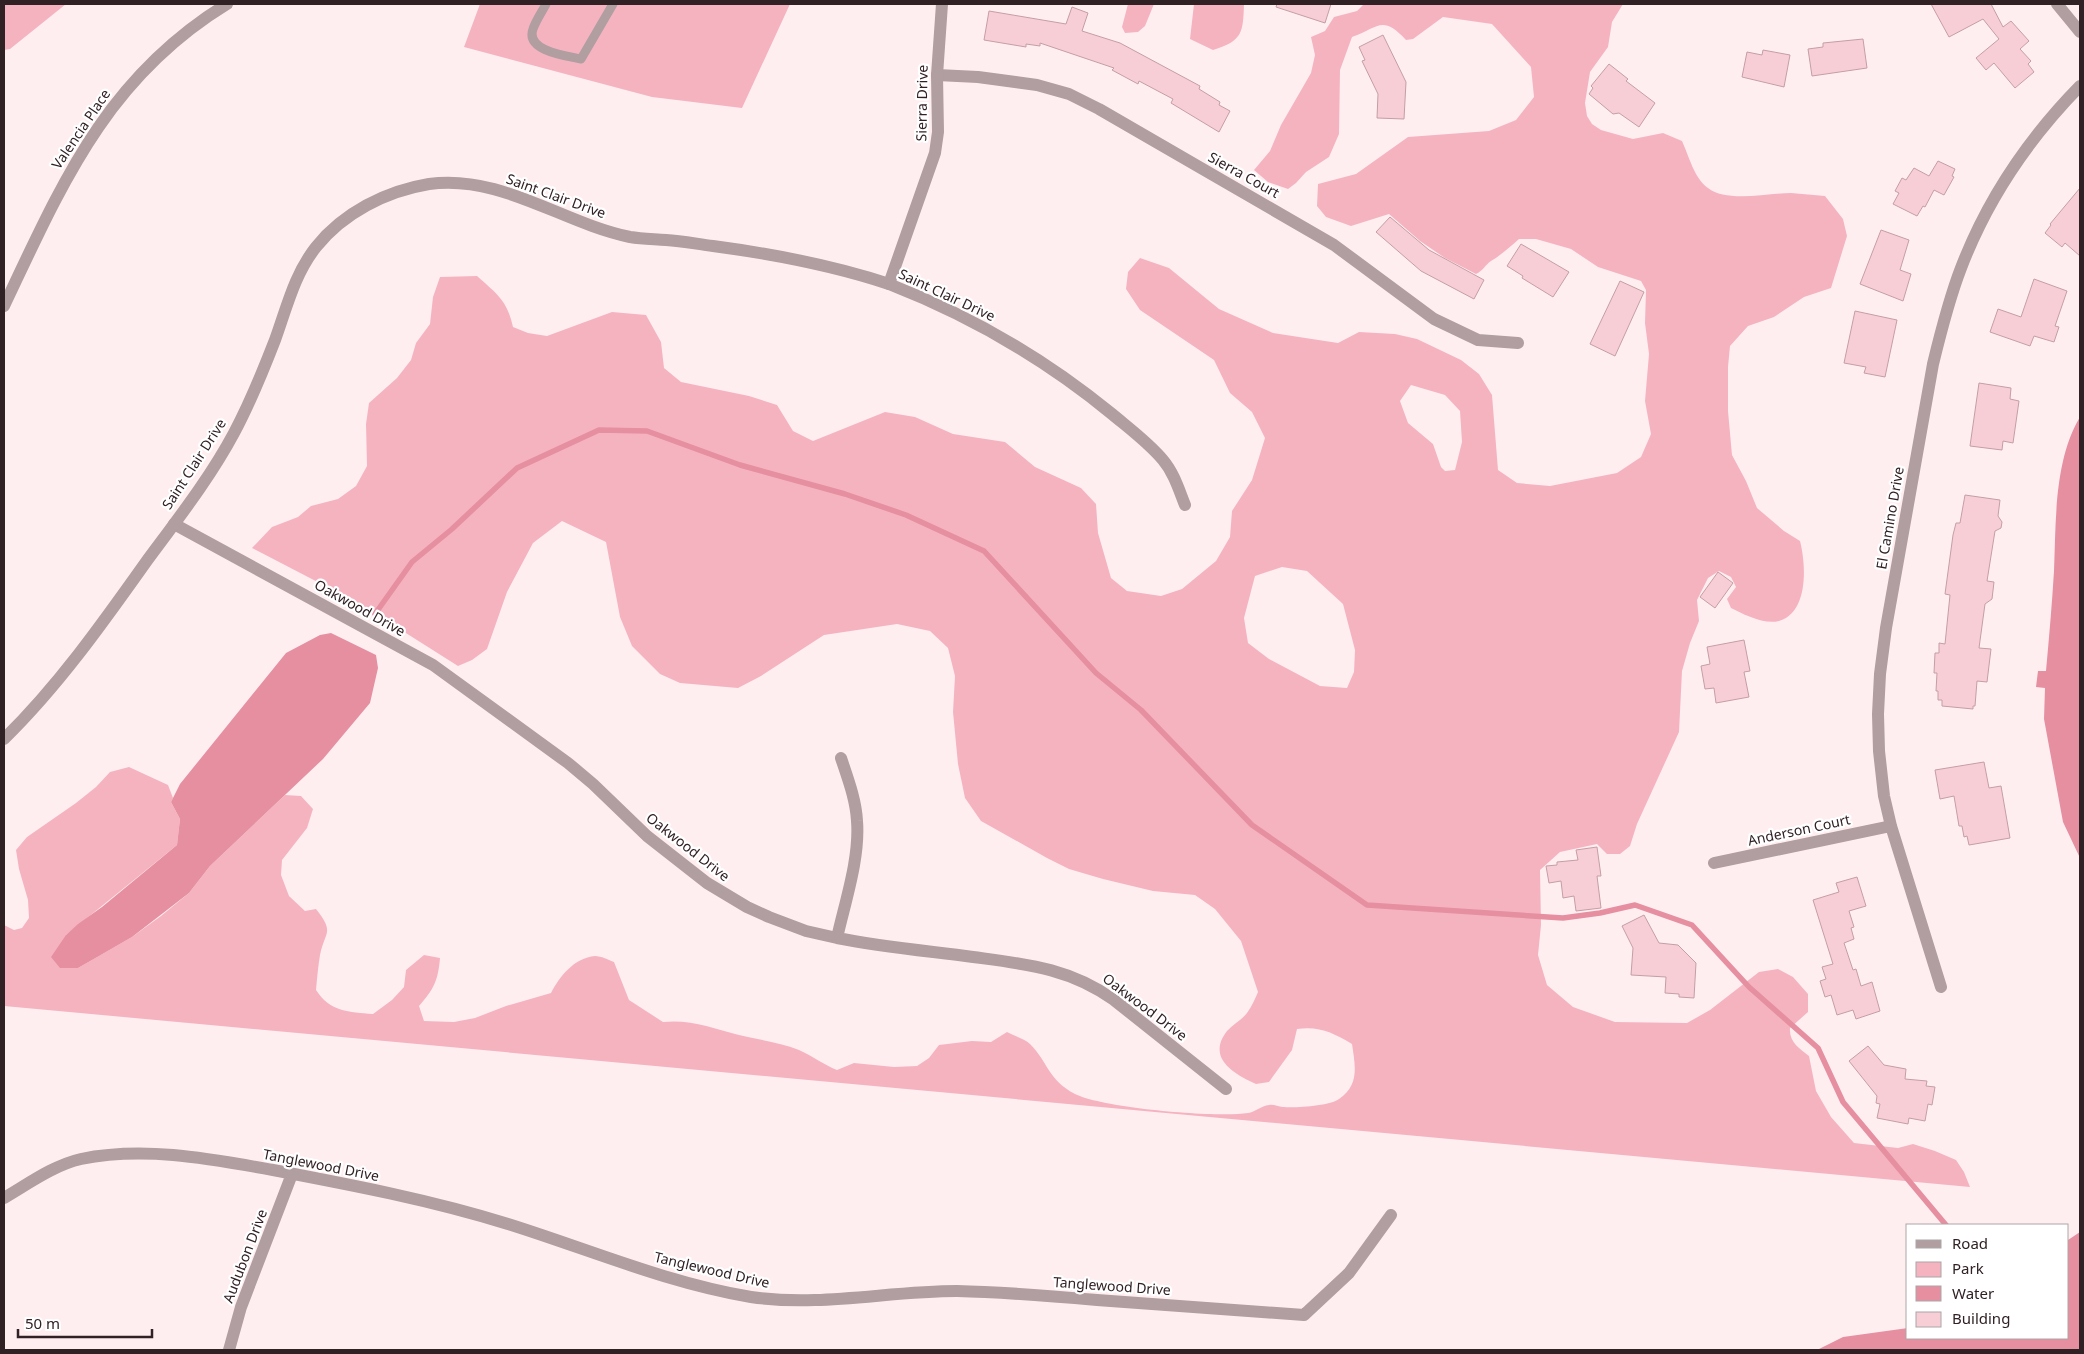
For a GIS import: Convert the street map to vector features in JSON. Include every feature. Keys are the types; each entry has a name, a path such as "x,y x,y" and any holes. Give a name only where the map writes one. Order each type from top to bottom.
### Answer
{"street":[{"name":"Valencia Place","path":"4,306 59,191 82,150 114,105 176,39 227,4"},
{"name":"Sierra Drive","path":"889,284 935,153 938,132 937,75 942,4"},
{"path":"2058,4 2080,32"},
{"name":"Sierra Court","path":"937,75 1019,82 1069,94 1099,109 1304,227 1370,270 1440,322 1478,340 1518,343"},
{"name":"El Camino Drive","path":"1941,987 1890,826 1884,796 1879,751 1878,714 1880,674 1886,628 1914,462 1933,364 1943,324 1961,268 1998,192 2035,138 2080,86"},
{"name":"Saint Clair Drive","path":"4,739 46,696 84,647 174,524 234,432 263,372 292,287 316,247 344,219 366,205 395,193 426,185 441,184 489,188 523,198 622,235 716,246 817,263 852,272 916,295 1030,353 1080,387 1141,438 1164,461 1175,480 1185,505"},
{"name":"Oakwood Drive","path":"174,524 433,665 568,763 593,784 647,836 707,883 748,907 806,931 837,938 1028,965 1078,978 1096,987 1114,1000 1226,1089"},
{"path":"837,938 850,883 858,833 855,804 842,758"},
{"name":"Anderson Court","path":"1714,863 1890,826"},
{"name":"Tanglewood Drive","path":"4,1198 67,1164 79,1160 110,1156 181,1156 225,1161 448,1207 507,1224 636,1268 685,1282 750,1296 788,1300 842,1299 917,1292 974,1292 1304,1315 1349,1273 1391,1215"},
{"name":"Audubon Drive","path":"229,1350 241,1307 292,1174"}],"lane":[{"path":"546,4 531,34 534,41 539,47 581,59 614,4"}],"green space":[{"path":"4,4 66,4 10,49 4,50"},
{"path":"480,4 790,4 742,108 652,97 464,47"},
{"path":"1128,4 1154,4 1145,26 1138,32 1125,33 1122,27"},
{"path":"1194,4 1244,4 1242,28 1236,39 1223,47 1213,50 1190,39"},
{"path":"1364,4 1623,4 1612,22 1608,47 1590,72 1585,103 1587,116 1592,124 1601,130 1633,139 1663,133 1682,141 1699,179 1716,193 1736,196 1791,193 1825,196 1843,219 1847,236 1831,288 1804,297 1774,317 1748,326 1730,346 1728,411 1732,455 1746,481 1757,508 1784,531 1800,541 1804,574 1803,586 1796,608 1789,616 1773,622 1748,616 1731,608 1727,599 1736,587 1731,577 1719,571 1708,578 1697,600 1699,621 1682,671 1679,732 1637,824 1630,846 1620,854 1607,854 1597,844 1560,852 1540,870 1541,925 1538,955 1547,985 1573,1007 1615,1022 1687,1023 1710,1010 1759,972 1778,969 1793,977 1808,994 1808,1012 1790,1028 1791,1037 1795,1044 1809,1056 1816,1091 1831,1117 1854,1143 1898,1148 1913,1144 1956,1160 1964,1172 1970,1187 4,1006 4,925 14,930 22,928 29,918 28,900 19,869 16,850 27,837 76,803 96,787 110,772 129,767 168,785 173,798 171,802 180,819 177,845 66,935 78,968 132,937 189,893 210,866 285,795 301,796 313,809 307,828 282,860 281,875 289,896 305,911 316,909 325,923 327,932 320,955 316,990 327,1003 341,1010 373,1014 392,1000 404,987 406,970 424,955 440,958 434,984 419,1006 424,1021 454,1022 475,1018 506,1006 551,993 563,974 574,964 587,957 597,956 614,962 629,1000 663,1022 692,1023 792,1047 837,1070 854,1063 894,1067 917,1066 929,1058 939,1045 972,1041 991,1042 1007,1032 1030,1044 1053,1077 1066,1088 1075,1094 1109,1104 1160,1111 1233,1114 1251,1112 1269,1105 1304,1107 1320,1105 1339,1099 1346,1093 1353,1081 1355,1067 1352,1044 1326,1031 1305,1028 1297,1029 1292,1050 1269,1082 1256,1084 1239,1075 1225,1064 1221,1057 1221,1041 1227,1031 1247,1013 1258,992 1241,941 1215,909 1195,895 1153,891 1069,869 981,821 965,798 958,764 953,712 955,676 948,648 930,631 897,624 824,635 761,676 738,688 680,683 660,674 632,646 620,617 606,542 562,521 533,543 507,592 487,649 472,660 458,666 360,604 252,548 272,527 298,517 311,506 338,499 356,486 367,466 366,424 369,403 397,378 411,360 416,343 430,324 433,297 440,277 477,276 500,298 508,310 513,327 528,333 547,336 612,312 646,315 661,342 664,368 681,382 749,396 777,405 793,431 813,441 885,412 915,417 953,434 1005,442 1035,467 1081,488 1096,504 1098,533 1111,578 1127,591 1161,596 1182,589 1216,561 1230,537 1232,511 1252,480 1265,438 1252,412 1230,393 1214,360 1140,310 1126,289 1128,272 1140,258 1169,268 1219,309 1273,333 1338,343 1359,332 1395,334 1417,339 1461,360 1479,374 1492,395 1498,470 1517,483 1550,486 1617,473 1641,457 1651,434 1645,401 1649,354 1645,323 1646,290 1641,281 1598,267 1571,249 1536,239 1519,239 1476,274 1445,258 1420,241 1389,214 1351,226 1326,217 1317,206 1318,184 1356,174 1408,137 1489,131 1516,120 1534,97 1531,67 1492,24 1443,17 1413,39 1406,40 1391,27 1385,25 1374,27 1352,37 1340,70 1339,134 1329,157 1306,172 1288,189 1268,182 1254,170 1270,151 1281,125 1311,73 1315,55 1311,37 1325,31 1334,17 1357,11","holes":["1411,385 1445,395 1460,411 1462,442 1455,470 1445,471 1441,467 1433,444 1408,423 1400,401","1282,567 1307,571 1343,604 1355,650 1354,672 1347,688 1320,686 1269,659 1248,643 1244,618 1255,576"]}],"water":[{"path":"2080,417 2080,858 2063,822 2044,719 2045,688 2036,687 2038,671 2046,671 2056,512 2061,472 2065,452"},
{"path":"331,633 376,655 378,668 370,703 323,759 210,866 189,893 132,937 78,968 60,968 51,957 66,935 177,845 180,819 171,802 180,784 286,653 320,635"},
{"path":"2080,1232 2080,1350 1817,1350 1843,1337 1906,1328 1906,1339 2069,1339 2069,1239"}],"building":[{"path":"1277,4 1331,4 1325,23 1276,7"},
{"path":"1931,4 1991,4 2003,27 2011,21 2029,41 2020,49 2031,61 2028,64 2034,72 2015,88 1994,63 1986,70 1976,58 1999,39 1983,19 1949,37"},
{"path":"1072,7 1088,13 1082,31 1120,43 1200,86 1199,89 1220,102 1219,105 1230,111 1219,132 1171,103 1173,99 1139,81 1138,84 1112,70 1114,68 1040,43 1040,46 1026,44 1026,47 984,40 989,11 1066,24"},
{"path":"1383,35 1406,82 1404,119 1377,118 1378,94 1362,61 1365,60 1359,47"},
{"path":"1863,39 1867,68 1812,76 1808,49 1823,47 1823,43"},
{"path":"1763,50 1790,55 1784,87 1742,77 1747,52 1762,55"},
{"path":"1609,64 1628,79 1626,81 1655,103 1639,127 1619,113 1613,114 1589,94 1593,88 1591,86"},
{"path":"1938,161 1955,169 1952,176 1954,177 1944,195 1934,190 1925,207 1923,206 1917,216 1893,204 1899,193 1895,191 1902,178 1906,180 1914,168 1929,176"},
{"path":"2080,188 2080,256 2065,243 2062,247 2045,233 2050,224"},
{"path":"1390,217 1429,250 1484,280 1474,299 1421,271 1376,232"},
{"path":"1881,230 1909,240 1900,270 1911,274 1903,301 1860,284"},
{"path":"1521,244 1569,272 1553,297 1522,278 1523,276 1507,266"},
{"path":"2034,279 2067,291 2055,326 2059,327 2054,342 2034,336 2030,346 1990,332 1998,309 2021,317"},
{"path":"1620,281 1644,292 1615,356 1590,344"},
{"path":"1855,311 1897,320 1885,377 1864,373 1866,367 1844,363"},
{"path":"1979,383 2011,388 2010,399 2019,401 2013,443 2003,441 2002,450 1970,446"},
{"path":"1965,495 2000,500 1998,516 2002,522 2001,528 1995,531 1987,581 1994,582 1992,599 1985,604 1979,648 1991,649 1987,682 1977,681 1975,706 1973,706 1973,709 1942,706 1942,700 1938,700 1938,691 1936,691 1937,673 1934,673 1935,653 1939,653 1939,643 1945,644 1950,595 1945,594 1953,535 1956,523 1960,523"},
{"path":"1718,572 1733,583 1715,608 1700,597"},
{"path":"1744,640 1750,671 1744,672 1749,697 1716,703 1714,688 1705,689 1701,666 1710,664 1707,647"},
{"path":"1984,762 1989,788 2001,786 2010,838 1969,845 1967,836 1964,837 1962,826 1959,826 1954,796 1940,799 1935,770"},
{"path":"1597,847 1601,876 1597,876 1601,908 1576,911 1574,896 1563,898 1561,881 1549,883 1546,866 1557,865 1557,862 1578,860 1576,850"},
{"path":"1857,877 1866,906 1849,911 1854,927 1851,928 1854,939 1844,943 1853,970 1856,969 1861,986 1872,982 1880,1011 1856,1019 1853,1010 1837,1015 1831,995 1825,997 1820,981 1826,979 1822,967 1833,964 1813,900 1839,892 1836,883"},
{"path":"1644,915 1659,943 1678,945 1696,963 1694,998 1679,997 1679,994 1665,993 1666,977 1631,975 1633,948 1622,926"},
{"path":"1868,1046 1884,1065 1906,1069 1905,1079 1927,1081 1926,1086 1935,1087 1932,1105 1928,1104 1925,1121 1909,1118 1908,1124 1877,1118 1880,1104 1876,1103 1877,1096 1849,1061"}],"waterway":[{"path":"375,614 412,562 452,529 517,468 599,430 647,431 740,465 845,494 906,515 984,551 1096,673 1141,710 1252,825 1367,905 1563,918 1600,913 1635,905 1692,925 1749,987 1818,1048 1843,1102 1945,1224"}]}
